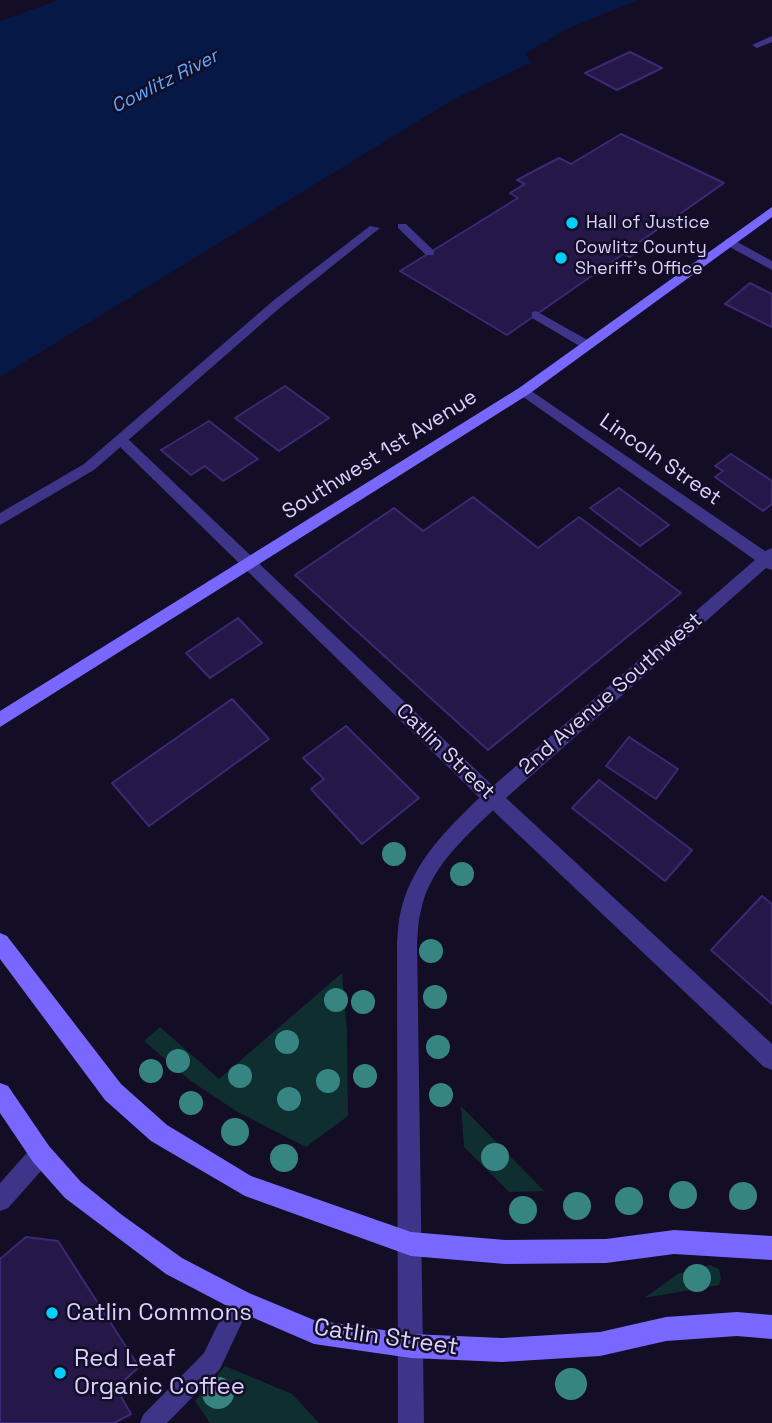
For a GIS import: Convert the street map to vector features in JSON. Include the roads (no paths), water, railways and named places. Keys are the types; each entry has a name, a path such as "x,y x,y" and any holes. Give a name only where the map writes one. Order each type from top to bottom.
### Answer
{"main road":[{"name":"Southwest 1st Avenue","path":"0,720 524,391 772,211"},
{"path":"0,943 113,1092 159,1133 245,1185 411,1244 468,1251 606,1251 674,1242 772,1248"},
{"name":"Catlin Street","path":"0,1094 41,1154 73,1190 114,1223 174,1266 241,1301 314,1332 411,1346 502,1350 600,1344 666,1329 737,1324 772,1327"}],"street":[{"path":"730,242 772,266"},
{"name":"Lincoln Street","path":"524,391 770,559"},
{"name":"Catlin Street","path":"121,441 493,798 772,1059"},
{"name":"2nd Avenue Southwest","path":"411,1423 407,943 411,906 429,868 462,828 493,798 770,559"},
{"path":"0,1200 41,1154"}],"lane":[{"path":"757,45 772,39"},
{"path":"402,226 430,253"},
{"path":"0,520 89,467 177,388 374,228"},
{"path":"536,315 587,345"},
{"path":"151,1423 212,1361 241,1301"}],"water":[{"name":"Cowlitz River","path":"59,0 638,0 567,29 526,53 530,63 454,99 0,377 0,21"}],"place":[{"name":"Hall of Justice","path":"572,223"},
{"name":"Cowlitz County Sheriff’s Office","path":"561,258"},
{"name":"Catlin Commons","path":"52,1313"},
{"name":"Red Leaf Organic Coffee","path":"60,1373"}]}
